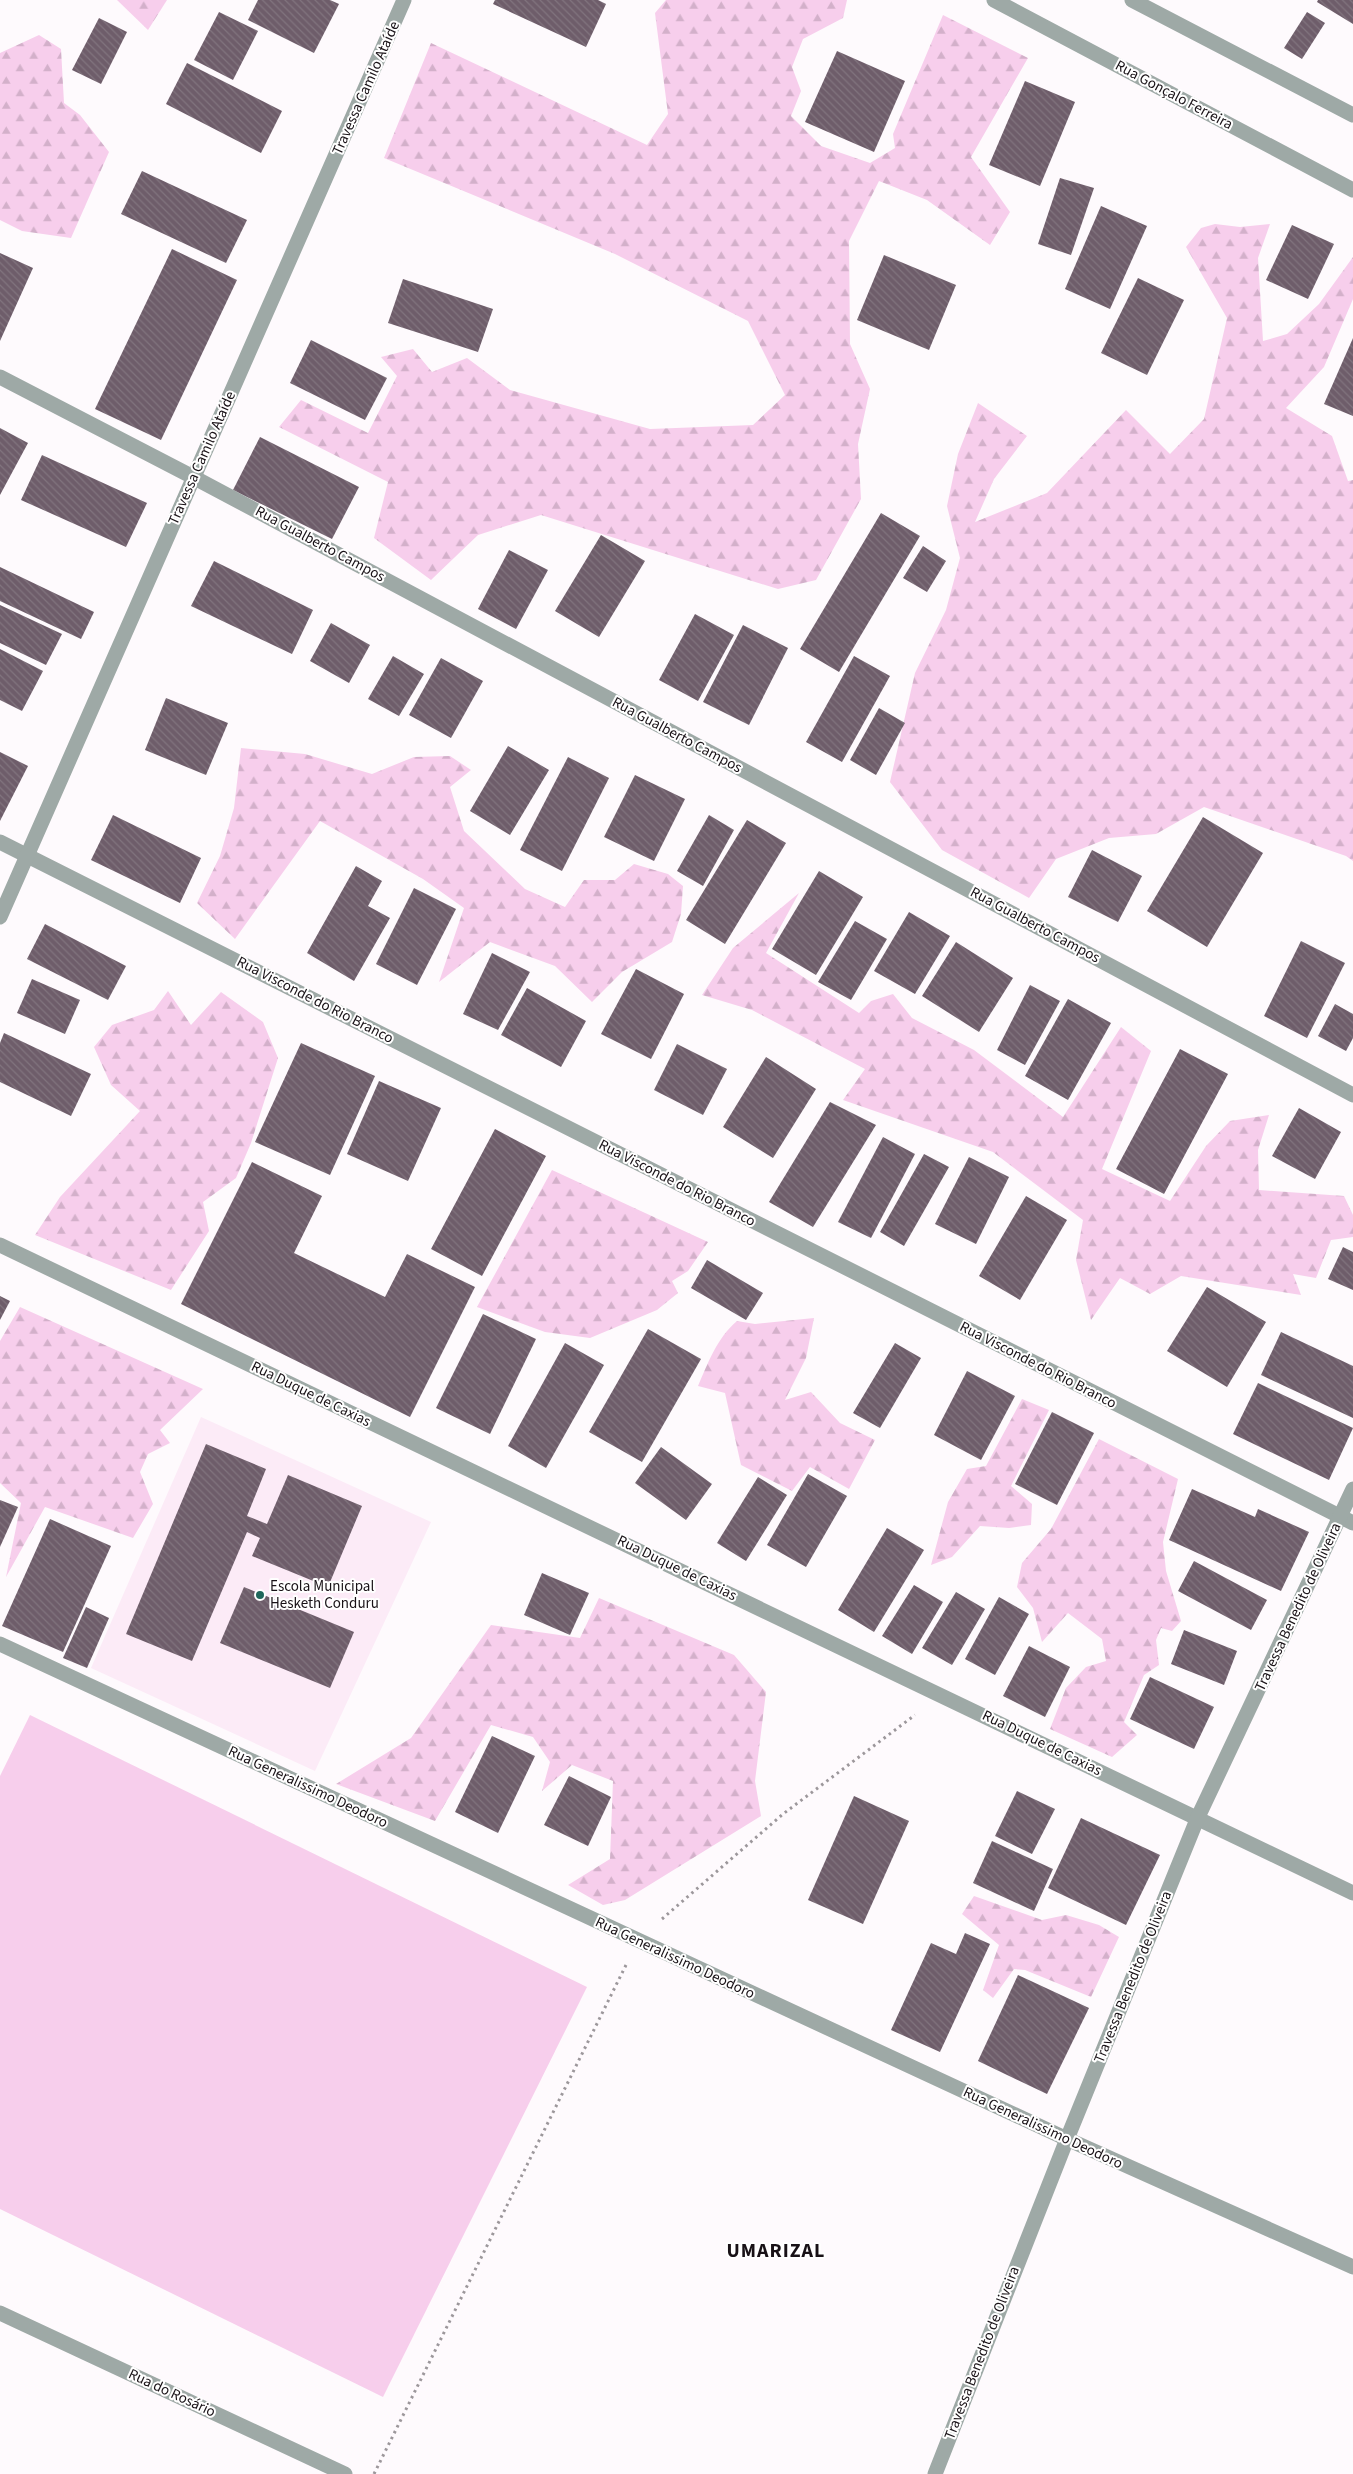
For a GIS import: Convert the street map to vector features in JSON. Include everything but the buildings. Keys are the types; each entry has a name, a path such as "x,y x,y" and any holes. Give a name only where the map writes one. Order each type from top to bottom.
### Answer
{"street":[{"name":"Travessa Camilo Ataíde","path":"0,917 404,0"},
{"name":"Rua Gonçalo Ferreira","path":"994,0 1353,190"},
{"path":"1132,0 1353,115"},
{"name":"Rua Gualberto Campos","path":"0,377 193,477 1353,1095"},
{"name":"Rua Visconde do Rio Branco","path":"0,842 1347,1520"},
{"name":"Rua Duque de Caxias","path":"0,1245 1198,1817 1353,1893"},
{"name":"Travessa Benedito de Oliveira","path":"935,2474 1066,2139 1198,1817 1347,1520 1353,1489"},
{"name":"Rua Generalissimo Deodoro","path":"0,1644 1066,2139 1353,2267"},
{"name":"Rua do Rosário","path":"0,2312 345,2474"}],"path":[{"path":"374,2474 638,1940 783,1814 942,1695"}],"shaded area":[{"name":"Escola Municipal Hesketh Conduru","path":"201,1417 431,1522 315,1771 91,1668"}],"green space":[{"path":"117,0 167,0 148,30"},
{"path":"666,0 847,0 843,18 803,39 792,67 801,91 791,116 821,146 870,163 895,148 893,134 943,15 1028,58 971,157 1010,212 990,245 927,200 879,181 849,241 850,344 870,389 858,444 861,499 816,580 778,589 541,515 478,535 431,580 374,538 388,482 279,427 301,400 368,433 397,376 381,357 413,349 432,372 467,358 510,390 650,429 753,425 785,395 748,321 615,254 384,158 431,43 647,145 668,114 655,13"},
{"path":"39,35 61,49 64,103 80,115 109,152 71,238 22,231 0,220 0,53"},
{"path":"1215,224 1240,227 1270,224 1258,258 1263,341 1287,334 1319,304 1353,257 1353,299 1324,367 1286,408 1332,436 1348,481 1353,480 1353,861 1346,856 1204,807 1156,834 1109,838 1056,859 1029,898 942,850 890,782 915,673 946,610 960,558 947,506 958,454 978,403 1027,436 994,479 975,522 1047,493 1126,410 1170,454 1204,419 1227,318 1186,247 1201,228"},
{"path":"241,748 305,754 372,774 414,757 450,756 471,770 450,787 464,831 525,889 565,907 584,880 615,880 634,864 668,874 683,886 681,914 672,942 622,972 592,1002 555,966 490,942 439,982 464,908 423,879 320,821 235,939 197,903 220,856 234,808"},
{"path":"799,893 766,953 859,1013 871,1001 893,994 912,1018 974,1050 1063,1117 1121,1027 1151,1051 1102,1169 1170,1201 1206,1146 1230,1121 1269,1115 1258,1150 1259,1190 1344,1196 1353,1215 1353,1237 1331,1240 1316,1278 1293,1274 1301,1295 1181,1276 1150,1294 1120,1278 1091,1320 1076,1260 1083,1220 993,1152 843,1100 865,1069 752,1010 702,995 733,948"},
{"path":"168,991 191,1025 221,992 263,1022 278,1058 251,1143 236,1178 203,1202 209,1231 171,1290 35,1235 60,1197 140,1111 111,1085 94,1047 112,1025 154,1010"},
{"path":"552,1170 708,1242 688,1271 672,1281 678,1293 657,1310 590,1338 545,1332 477,1307"},
{"path":"20,1307 203,1389 160,1430 170,1443 148,1454 140,1472 153,1504 133,1538 45,1507 6,1577 21,1503 0,1483 0,1341"},
{"path":"814,1318 806,1358 785,1400 811,1392 840,1423 875,1440 849,1489 810,1467 792,1491 741,1465 725,1393 698,1386 709,1360 719,1343 737,1321 755,1324"},
{"path":"1022,1399 1049,1410 1011,1486 1032,1504 1031,1525 1009,1528 980,1526 952,1557 931,1565 948,1502 967,1469 986,1466"},
{"path":"1099,1439 1178,1479 1163,1542 1166,1571 1181,1621 1172,1631 1161,1628 1156,1640 1159,1665 1144,1675 1124,1722 1137,1735 1112,1757 1050,1729 1066,1688 1086,1667 1106,1661 1102,1639 1068,1613 1042,1642 1033,1608 1017,1587 1022,1563 1051,1529"},
{"path":"599,1598 734,1655 766,1692 755,1781 761,1816 625,1900 603,1905 568,1885 610,1859 613,1781 572,1765 542,1791 550,1762 533,1737 491,1725 435,1821 336,1784 411,1738 491,1625 580,1638"},
{"path":"30,1715 587,1987 383,2397 0,2209 0,1776"},
{"path":"974,1896 1042,1920 1066,1915 1099,1925 1119,1937 1091,1997 1025,1970 1014,1969 993,1998 983,1990 999,1945 962,1914"}],"place":[{"name":"Escola Municipal Hesketh Conduru","path":"260,1595"}],"district":[{"name":"UMARIZAL","path":"776,2251"}]}
